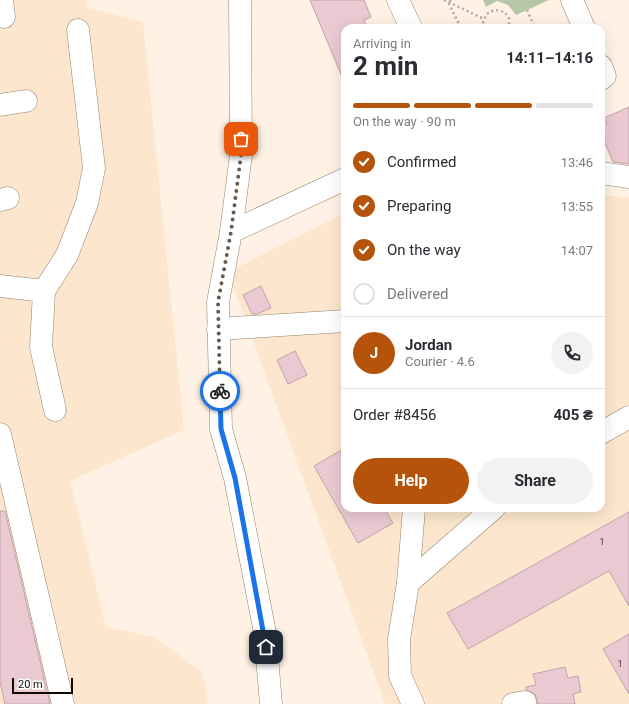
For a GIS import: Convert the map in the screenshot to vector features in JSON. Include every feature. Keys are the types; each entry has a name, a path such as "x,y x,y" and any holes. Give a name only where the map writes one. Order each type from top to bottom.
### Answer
{"street":[{"path":"240,0 241,155 231,232 218,302 221,429 235,478 265,633 271,704"},
{"path":"398,0 409,24"},
{"path":"572,0 582,24"},
{"path":"55,410 41,347 44,291 67,255 87,202 94,168 78,30"},
{"path":"0,105 26,101"},
{"path":"605,174 629,177"},
{"path":"231,232 341,181"},
{"path":"0,286 44,291"},
{"path":"218,329 341,321"},
{"path":"605,431 629,417"},
{"path":"0,434 63,704"},
{"path":"413,704 400,676 399,639 408,583 414,512"},
{"path":"408,583 489,512"}],"path":[{"path":"444,0 484,19"},
{"path":"448,2 459,24"},
{"path":"484,24 484,19 493,10 502,11 509,17 509,24"},
{"path":"527,10 533,24"}],"shaded area":[{"path":"0,0 87,0 88,8 143,22 184,430 70,481 106,627 154,637 203,673 208,704 0,704"},
{"path":"605,195 629,198 629,704 385,704 228,272 341,215 341,512 605,512"}],"green space":[{"path":"483,0 549,0 516,15 508,5 497,1 486,7"}],"building":[{"path":"310,0 364,0 371,17 364,20 366,24 341,24 341,74"},
{"path":"629,107 629,164 613,162 605,143 605,125 607,124 605,118"},
{"path":"261,286 271,308 257,314 252,314 243,295"},
{"path":"295,351 307,375 288,384 277,360"},
{"path":"341,450 341,512 386,512 393,523 358,543 314,466"},
{"path":"0,511 5,511 50,704 5,704 0,682"},
{"path":"629,512 629,606 609,571 468,649 447,613"},
{"path":"629,634 629,694 603,649"},
{"path":"565,667 568,678 578,676 581,692 573,694 575,704 538,704 535,694 526,690 526,687 536,685 533,674"}],"way so far":[{"path":"220,391 218,302 231,232 241,155 241,139"}],"route":[{"path":"220,391 221,429 235,478 265,633 266,647"}]}
